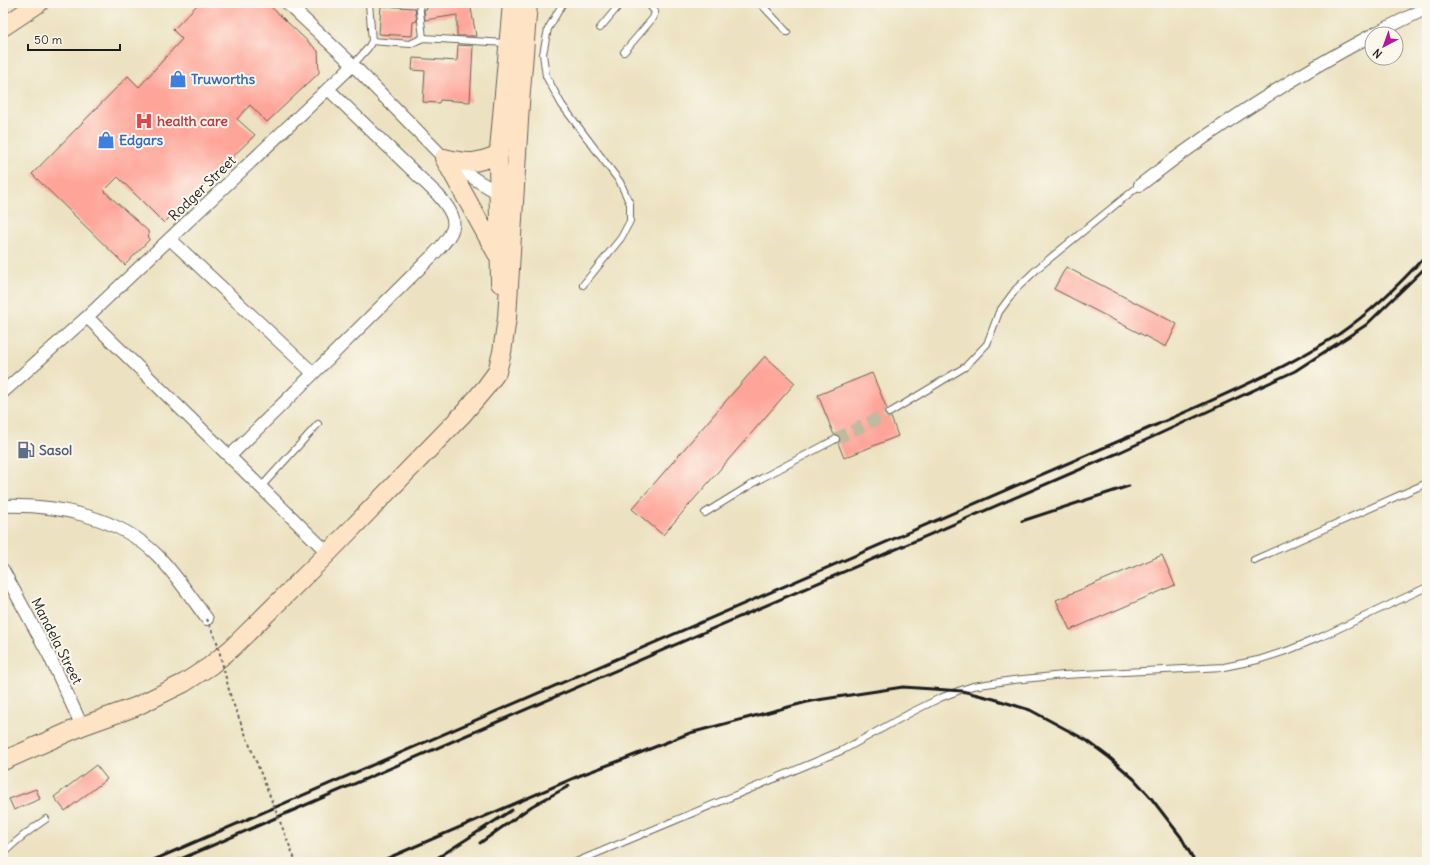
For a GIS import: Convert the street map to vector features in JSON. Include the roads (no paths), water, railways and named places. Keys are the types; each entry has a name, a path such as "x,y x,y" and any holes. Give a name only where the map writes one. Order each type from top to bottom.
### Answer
{"main road":[{"path":"5,23 39,3"},
{"path":"505,328 502,318 498,256 498,193 499,154 512,3"},
{"path":"3,761 82,726 136,707 184,683 210,666 232,648 328,553 463,414 486,387 496,372 502,352 509,296 520,104 528,3"},
{"path":"444,158 470,163 479,162 499,154"},
{"path":"444,158 498,256"}],"street":[{"path":"287,3 353,65 444,158 498,193 515,197"},
{"path":"1391,26 1427,8"},
{"path":"1140,185 1232,118 1323,61 1364,40"},
{"name":"Rodger Street","path":"3,392 87,317 353,65"},
{"path":"230,456 435,254 448,240 454,227 454,220 448,206 438,195 328,90"},
{"path":"170,239 313,373"},
{"path":"87,317 328,553"},
{"path":"3,506 21,505 53,508 97,518 127,532 157,555 177,578 207,619"},
{"name":"Mandela Street","path":"4,573 49,655 82,726"}],"lane":[{"path":"353,65 368,48 372,41 369,3"},
{"path":"419,3 423,38"},
{"path":"563,3 548,29 543,54 546,76 562,105 620,182 630,204 630,221 621,238 584,285"},
{"path":"600,28 621,3"},
{"path":"624,52 653,18 654,12 648,3"},
{"path":"760,3 787,32"},
{"path":"372,41 410,44 423,38 509,43"},
{"path":"889,413 950,377 965,366 986,344 999,312 1016,289 1038,268 1140,185"},
{"path":"261,487 318,424"},
{"path":"705,513 762,478 836,439"},
{"path":"1254,560 1427,483"},
{"path":"576,862 836,753 912,712 958,691 973,686 1020,679 1071,674 1224,667 1258,660 1289,650 1323,636 1427,586"},
{"path":"3,854 19,838 46,819"}],"tunnel":[{"path":"836,439 889,413"}],"railway":[{"path":"149,862 1203,405 1295,360 1339,334 1385,297 1427,254"},
{"path":"174,862 1118,453 1295,371 1366,325 1427,266"},
{"path":"1022,521 1129,486"},
{"path":"379,862 581,775 690,733 811,701 903,687 962,691 994,699 1030,710 1086,740 1134,779 1151,798 1181,837 1195,862"},
{"path":"480,843 532,806 569,786"},
{"path":"431,862 512,810"}],"place":[{"name":"Truworths","path":"178,79"},
{"name":"health care","path":"144,121"},
{"name":"Edgars","path":"106,140"},
{"name":"Sasol","path":"26,450"}]}
